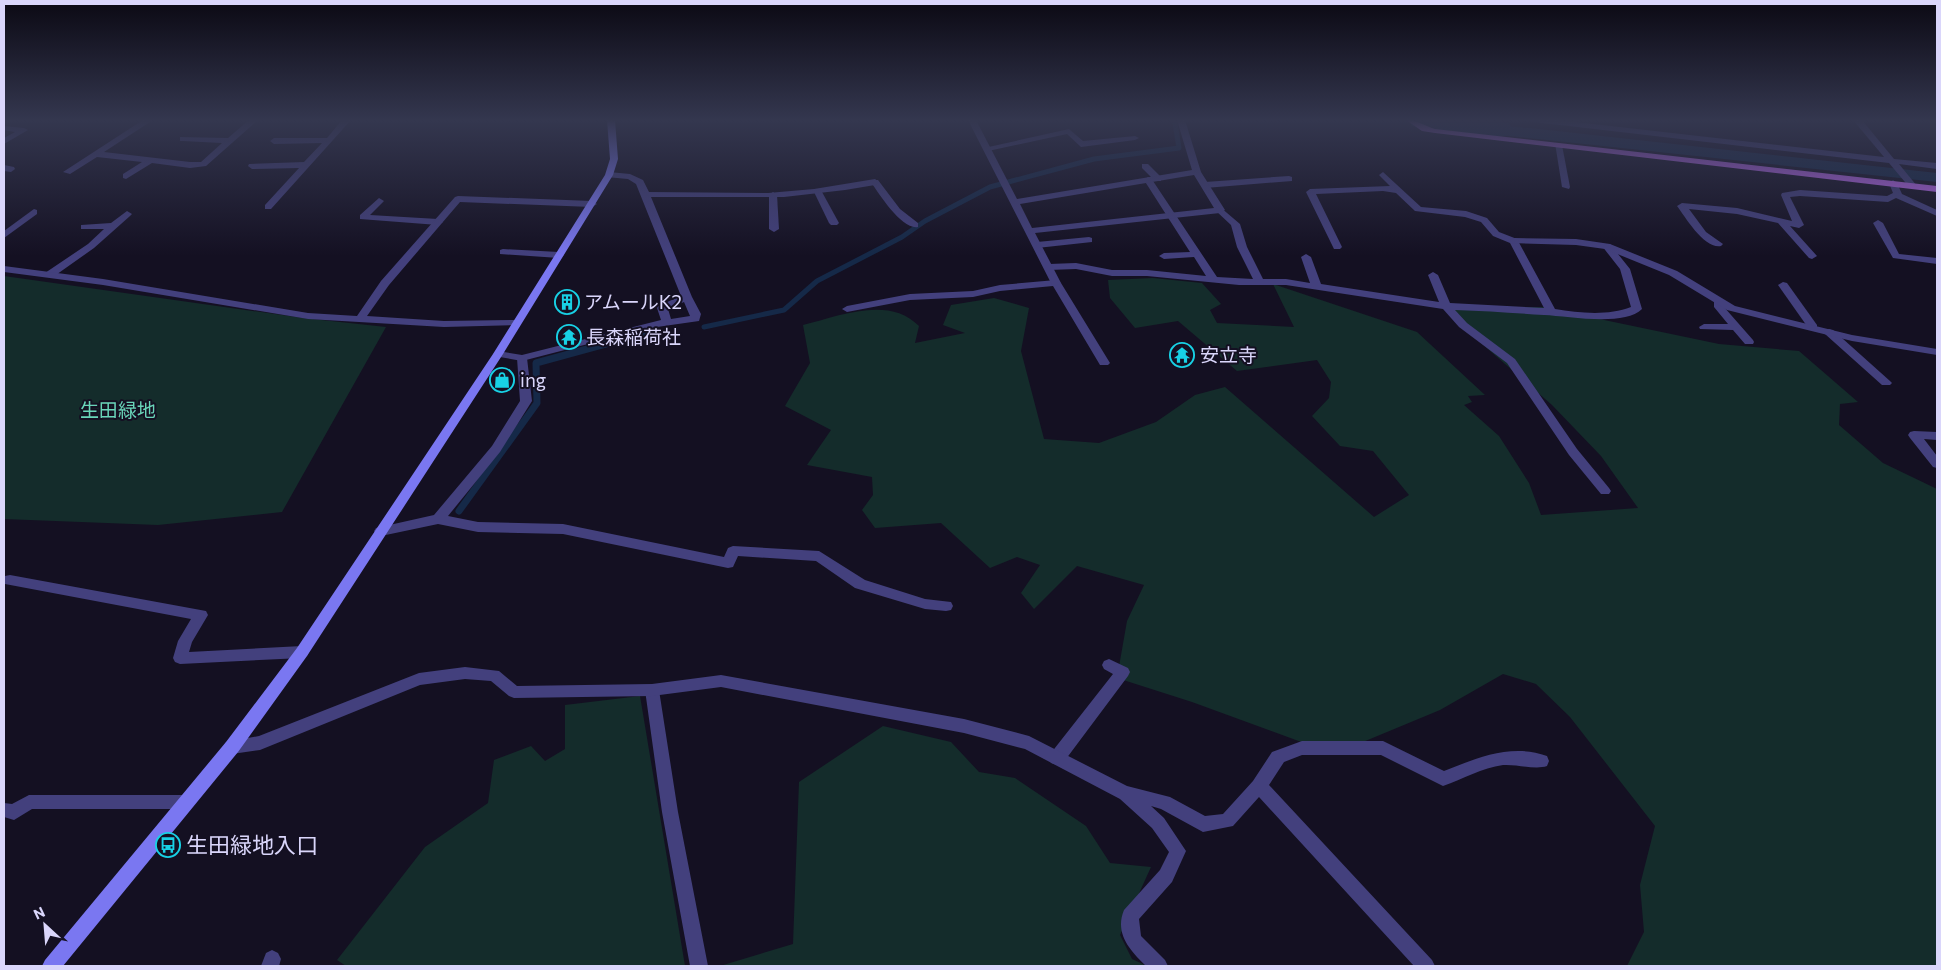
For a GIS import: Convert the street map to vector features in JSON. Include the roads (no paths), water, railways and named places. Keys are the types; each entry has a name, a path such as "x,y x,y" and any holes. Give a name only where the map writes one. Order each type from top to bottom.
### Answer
{"main road":[{"path":"1732,165 1893,184 1910,183 1937,189"}],"street":[{"path":"67,172 77,165"},
{"path":"126,176 143,165"},
{"path":"51,966 232,747 302,652 498,354 515,323 592,204 609,175 612,165"},
{"path":"997,165 1056,282 1104,363"},
{"path":"1195,165 1220,210 1235,224 1242,247 1259,282"},
{"path":"1562,165 1566,187"},
{"path":"1897,165 1910,183"},
{"path":"252,166 304,166"},
{"path":"268,207 304,166"},
{"path":"1145,166 1172,215 1214,280"},
{"path":"1016,202 1197,172"},
{"path":"498,354 522,358 650,325 695,319 696,314 687,297 646,195 637,179 609,175"},
{"path":"1383,175 1418,209 1466,214 1484,220 1496,234 1514,241 1576,242 1607,246 1673,273 1697,285 1719,302 1731,308 1829,332 1937,352"},
{"path":"1205,185 1289,179"},
{"path":"646,195 677,192 726,196 773,195 818,192 875,182 897,211 915,225"},
{"path":"1893,184 1898,194 1896,195"},
{"path":"1337,247 1310,192 1383,188 1397,190"},
{"path":"818,192 834,223"},
{"path":"1718,244 1703,234 1682,206 1736,210 1799,225 1785,195 1800,193 1888,199 1896,195"},
{"path":"773,195 774,229"},
{"path":"1896,195 1937,213"},
{"path":"359,320 385,283 458,199 592,204"},
{"path":"379,201 363,217 438,222"},
{"path":"1031,231 1220,210"},
{"path":"4,235 34,212"},
{"path":"49,275 91,246 127,214"},
{"path":"1781,221 1812,256"},
{"path":"1878,223 1896,256 1937,261"},
{"path":"84,227 114,226"},
{"path":"1037,245 1089,240"},
{"path":"1514,241 1551,312"},
{"path":"1049,267 1076,266 1112,273 1148,273 1214,280 1286,282 1446,306 1589,316 1623,314 1637,309 1625,269 1607,246"},
{"path":"503,252 559,255"},
{"path":"1164,256 1198,254"},
{"path":"1306,257 1317,288"},
{"path":"4,269 308,316 444,324 515,323"},
{"path":"1433,275 1446,306 1463,325 1510,361 1573,452 1605,491"},
{"path":"847,309 910,298 973,294 1000,288 1056,282"},
{"path":"1783,285 1813,327"},
{"path":"667,323 662,308 687,297"},
{"path":"1719,302 1719,307 1749,342"},
{"path":"1704,327 1736,327"},
{"path":"1829,332 1886,383"},
{"path":"438,518 496,449 526,401 522,358"},
{"path":"1937,436 1914,435 1937,464"},
{"path":"381,531 438,518 478,527 563,529 728,563 733,551 819,556 860,584 926,604 946,606"},
{"path":"10,580 201,615 185,641 180,658 302,652"},
{"path":"1057,758 1123,672 1109,665"},
{"path":"232,747 260,743 419,679 465,673 494,676 514,692 652,690 721,681 778,690 964,726 1030,743 1124,793 1158,823 1178,851 1166,876 1130,916 1133,940 1159,966"},
{"path":"652,690 670,812 699,966"},
{"path":"1124,793 1164,802 1203,824 1227,821 1259,786 1278,756 1302,748 1383,748 1443,779 1491,759 1519,756 1541,761"},
{"path":"1259,786 1426,966"},
{"path":"4,810 14,812 29,802 186,802"}],"water":[{"path":"1781,165 1867,165 1937,173 1937,182"}],"waterway":[{"path":"704,327 784,310 817,281 902,237 925,221 990,187 1071,165"},
{"path":"459,511 537,403 536,363 653,331"}],"place":[{"name":"アムールK2","path":"567,302"},
{"name":"長森稲荷社","path":"569,337"},
{"name":"安立寺","path":"1182,355"},
{"name":"ing","path":"502,380"},
{"name":"生田緑地入口","path":"168,845"}],"park label":[{"name":"生田緑地","path":"118,410"}]}
